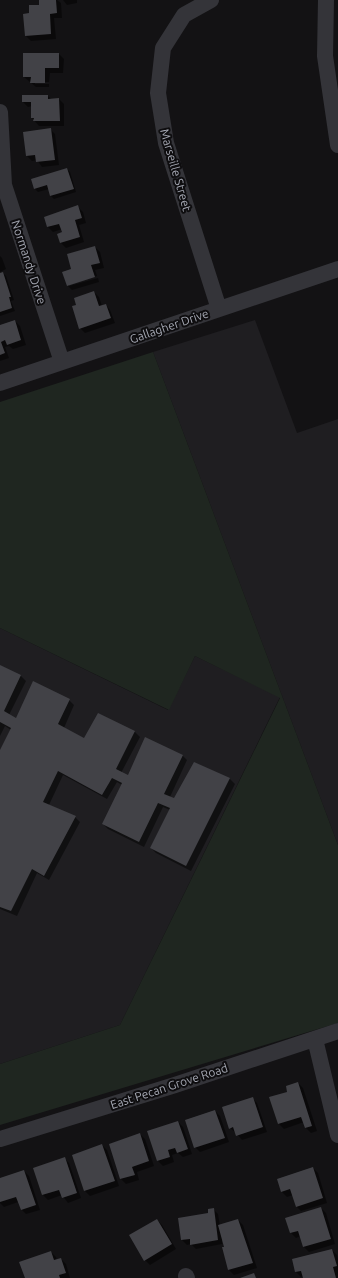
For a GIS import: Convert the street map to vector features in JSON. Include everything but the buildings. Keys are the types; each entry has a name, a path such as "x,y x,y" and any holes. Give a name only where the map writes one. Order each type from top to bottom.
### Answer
{"street":[{"name":"Marseille Street","path":"211,0 184,15 163,48 158,93 166,143 219,309"},
{"path":"326,0 325,56 338,145"},
{"name":"Normandy Drive","path":"0,112 4,184 62,362"},
{"name":"Gallagher Drive","path":"0,384 338,269"},
{"name":"East Pecan Grove Road","path":"0,1140 338,1032"},
{"path":"315,1039 338,1135"}],"shaded area":[{"path":"255,320 297,433 338,419 338,845 153,352"},
{"path":"153,352 338,845 338,1023 0,1125 0,1064 120,1025 280,698 195,656 169,710 0,628 0,402"},
{"path":"0,628 168,710 195,656 280,697 120,1025 0,1064"}]}
